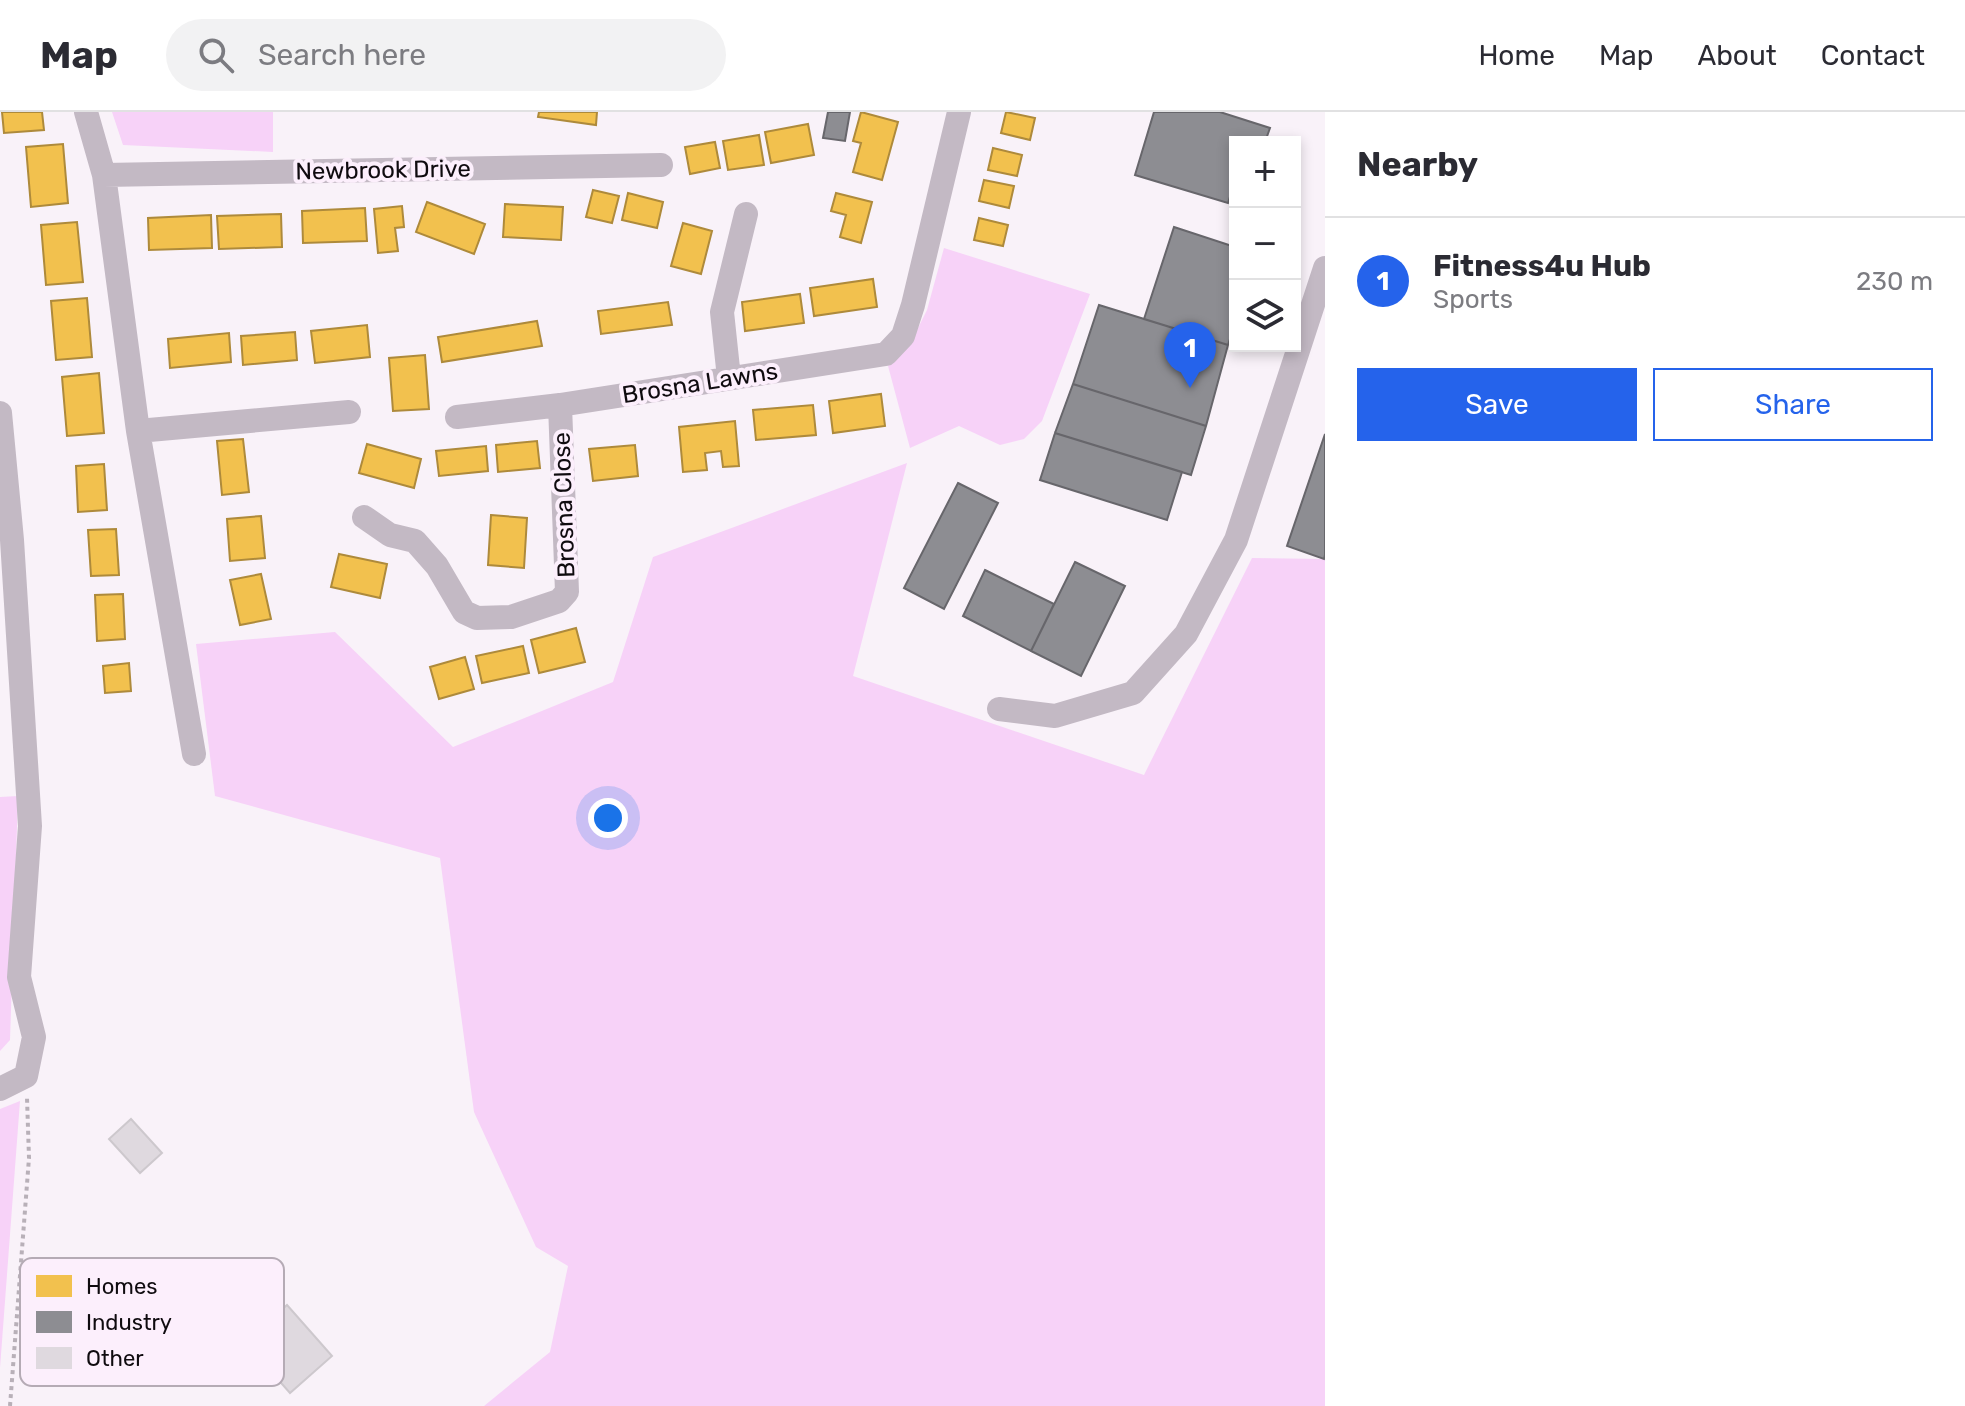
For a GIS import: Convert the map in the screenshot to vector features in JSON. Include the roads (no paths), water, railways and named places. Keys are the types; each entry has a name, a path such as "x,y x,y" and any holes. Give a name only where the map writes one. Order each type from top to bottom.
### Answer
{"street":[{"path":"86,112 104,175 138,431 194,754"},
{"name":"Brosna Lawns","path":"457,417 560,405 886,354 903,336 913,305 959,112"},
{"name":"Newbrook Drive","path":"104,175 661,165"},
{"path":"729,378 722,312 746,214"},
{"path":"999,709 1055,716 1133,693 1186,634 1236,540 1325,268"},
{"name":"Brosna Close","path":"364,517 390,535 415,541 437,566 464,612 477,618 511,617 559,601 567,592 560,405"},
{"path":"138,431 349,412"},
{"path":"0,413 12,540 30,826 19,977 34,1037 26,1076 0,1089"}],"place":[{"name":"Fitness4u Hub","path":"1190,388"}]}
